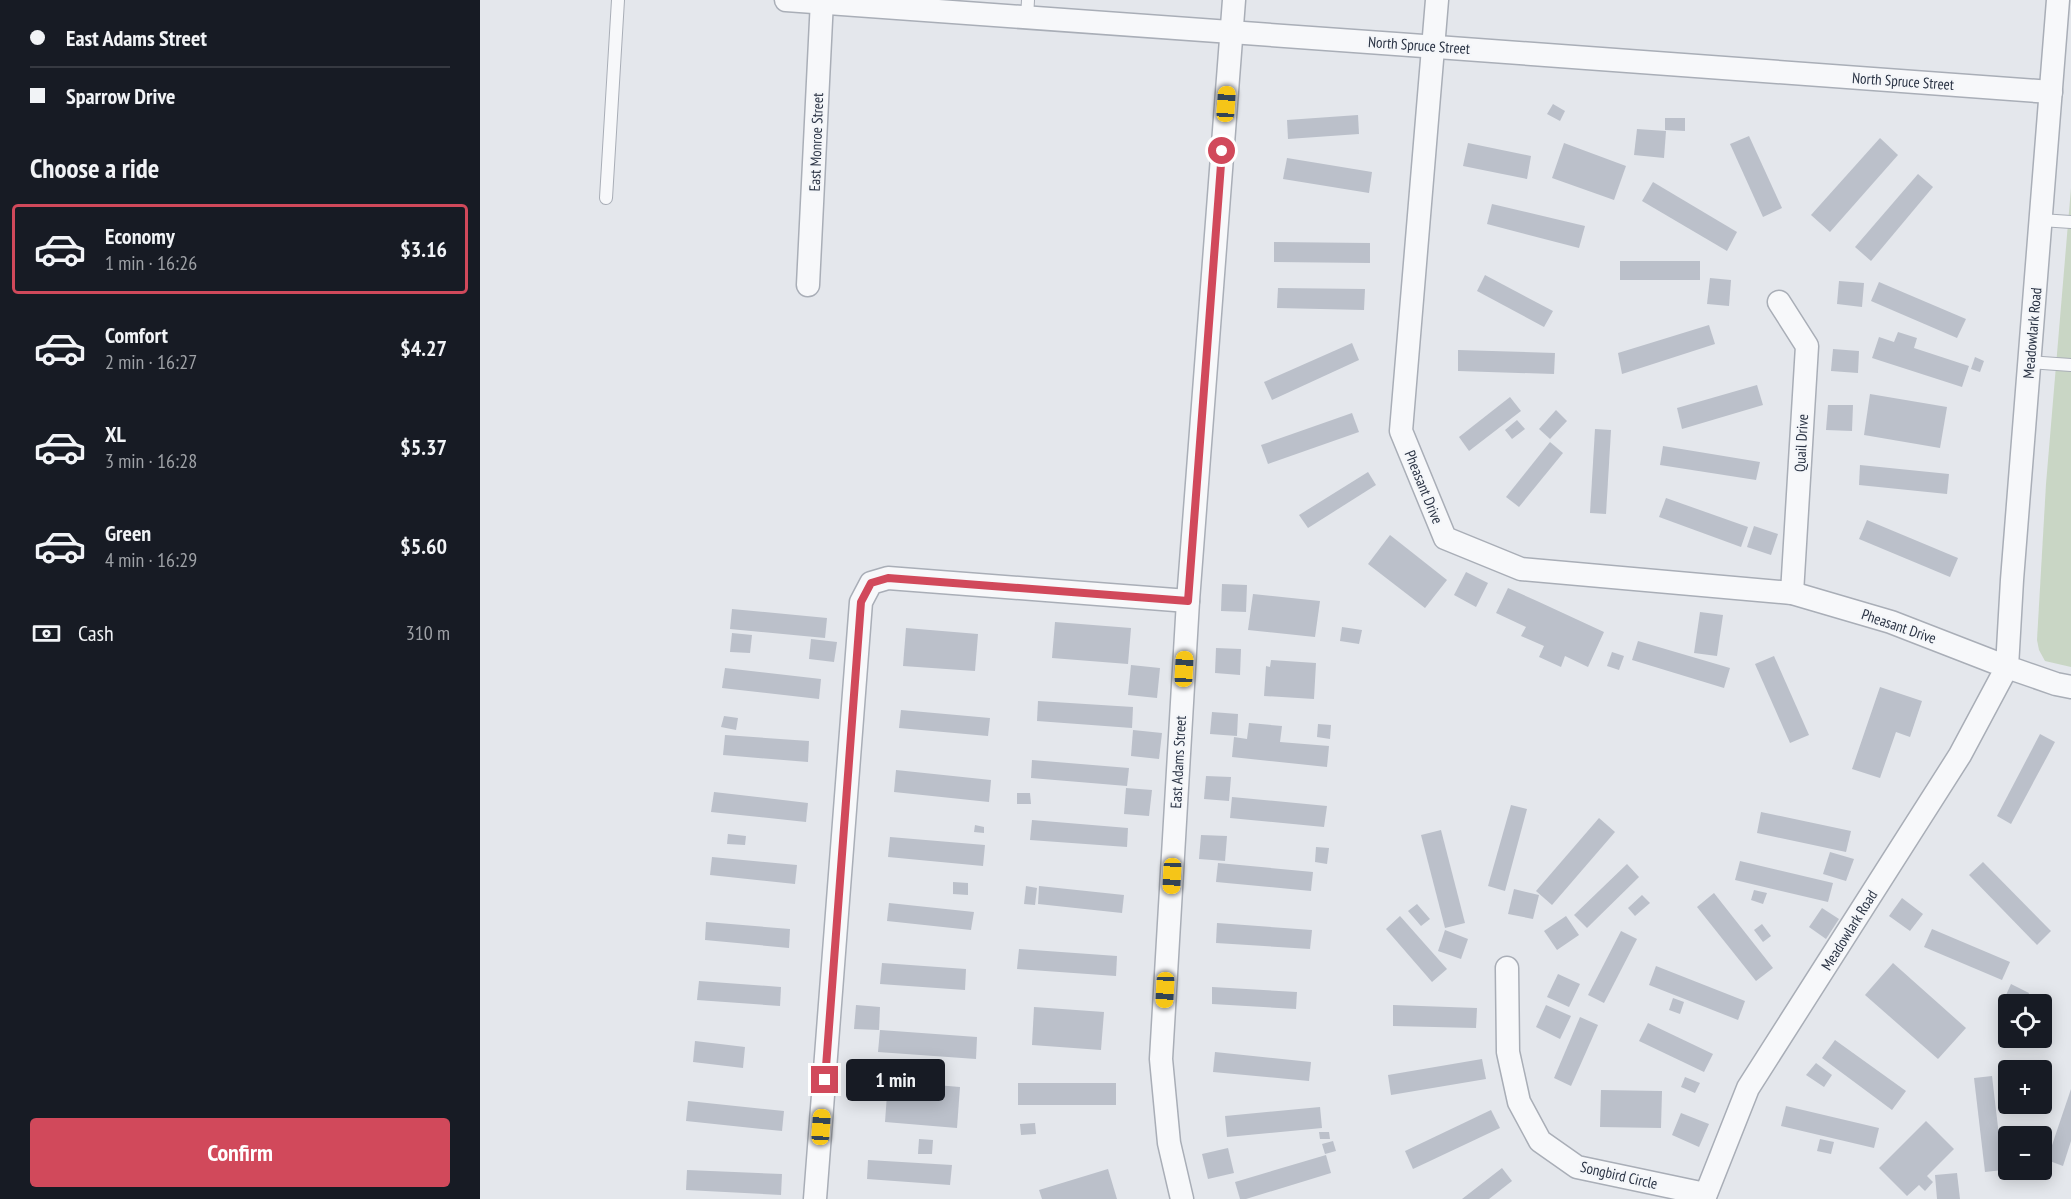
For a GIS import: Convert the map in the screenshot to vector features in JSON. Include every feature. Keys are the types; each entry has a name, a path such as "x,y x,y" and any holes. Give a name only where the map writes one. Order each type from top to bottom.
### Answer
{"street":[{"name":"North Spruce Street","path":"786,0 1027,9 1232,33 1434,45 2051,92"},
{"name":"East Adams Street","path":"1182,1199 1169,1143 1161,1059 1188,601 1234,0"},
{"name":"Pheasant Drive","path":"1437,0 1401,431 1445,538 1521,568 1792,593 1891,622 2007,667"},
{"name":"Meadowlark Road","path":"1704,1196 1748,1088 1960,755 2007,667 2058,0"},
{"name":"East Monroe Street","path":"808,285 822,1"},
{"name":"Quail Drive","path":"1779,302 1807,346 1792,593"},
{"path":"815,1199 861,602 871,583 888,578 1188,601"},
{"path":"2007,667 2071,687"},
{"name":"Songbird Circle","path":"1507,968 1508,1052 1519,1102 1540,1141 1577,1167 1704,1196"}],"lane":[{"path":"606,198 618,0"},
{"path":"2041,220 2071,222"},
{"path":"2029,362 2071,365"}],"green space":[{"path":"2071,188 2071,667 2045,661 2037,640 2046,484"}],"building":[{"path":"1553,104 1565,111 1560,121 1547,114"},
{"path":"1358,115 1359,134 1288,139 1287,120"},
{"path":"1665,118 1685,118 1685,131 1665,130"},
{"path":"1637,129 1666,131 1664,158 1634,155"},
{"path":"1749,136 1782,208 1763,217 1730,144"},
{"path":"1880,138 1898,155 1830,232 1811,215"},
{"path":"1468,143 1531,156 1527,179 1463,166"},
{"path":"1564,143 1626,166 1614,200 1552,178"},
{"path":"1287,158 1372,172 1369,193 1283,179"},
{"path":"1918,174 1933,187 1871,261 1855,247"},
{"path":"1653,182 1737,232 1727,251 1642,201"},
{"path":"1492,204 1585,226 1579,248 1487,224"},
{"path":"1274,242 1370,243 1370,263 1274,262"},
{"path":"1620,261 1700,261 1700,280 1620,280"},
{"path":"1485,275 1553,311 1544,327 1477,291"},
{"path":"1710,278 1731,280 1729,306 1707,304"},
{"path":"1839,281 1864,283 1862,307 1837,304"},
{"path":"1879,282 1966,319 1957,338 1871,301"},
{"path":"1278,288 1365,289 1364,310 1277,308"},
{"path":"1709,325 1715,344 1622,374 1618,353"},
{"path":"1898,332 1917,338 1914,348 1969,366 1962,387 1872,358 1879,337 1894,342"},
{"path":"1352,343 1359,360 1272,400 1264,382"},
{"path":"1833,349 1859,351 1858,373 1831,371"},
{"path":"1458,350 1555,353 1554,374 1458,371"},
{"path":"1975,357 1984,361 1980,372 1971,369"},
{"path":"1757,385 1763,405 1682,429 1677,408"},
{"path":"1870,394 1947,407 1940,448 1864,435"},
{"path":"1510,397 1521,411 1469,451 1459,437"},
{"path":"1828,405 1853,405 1852,431 1826,430"},
{"path":"1556,410 1567,421 1550,439 1539,429"},
{"path":"1352,413 1359,432 1268,464 1261,445"},
{"path":"1517,420 1525,429 1512,439 1505,430"},
{"path":"1595,429 1611,430 1606,514 1590,513"},
{"path":"1550,442 1563,453 1519,507 1506,497"},
{"path":"1663,446 1760,462 1756,480 1660,465"},
{"path":"1860,465 1949,474 1947,494 1859,485"},
{"path":"1368,472 1376,485 1308,528 1299,515"},
{"path":"1666,498 1748,527 1741,547 1659,517"},
{"path":"1867,520 1958,558 1950,577 1859,539"},
{"path":"1754,526 1778,534 1771,555 1747,547"},
{"path":"1390,535 1447,580 1425,608 1368,564"},
{"path":"1466,572 1488,583 1476,607 1454,595"},
{"path":"1222,584 1247,585 1246,612 1221,611"},
{"path":"1508,588 1604,632 1588,667 1565,656 1561,667 1539,657 1544,646 1521,636 1526,627 1496,613"},
{"path":"1253,594 1320,601 1315,637 1248,630"},
{"path":"732,609 827,618 825,638 730,629"},
{"path":"1700,612 1723,615 1717,656 1694,653"},
{"path":"1055,622 1131,628 1128,664 1052,658"},
{"path":"1342,627 1362,630 1359,644 1340,641"},
{"path":"906,628 978,634 975,671 903,666"},
{"path":"732,633 752,635 750,653 730,652"},
{"path":"811,639 837,642 834,662 809,659"},
{"path":"1638,641 1730,668 1724,688 1632,660"},
{"path":"1216,648 1241,649 1240,675 1215,673"},
{"path":"1612,652 1624,656 1619,670 1607,666"},
{"path":"1774,656 1809,735 1790,743 1755,664"},
{"path":"1271,660 1316,663 1314,699 1264,696 1266,666 1270,667"},
{"path":"1131,665 1160,668 1157,698 1128,695"},
{"path":"725,668 821,679 819,699 722,688"},
{"path":"1880,687 1922,701 1910,737 1896,732 1880,778 1852,769"},
{"path":"1038,701 1133,707 1132,728 1037,721"},
{"path":"901,710 990,718 988,736 899,728"},
{"path":"1212,712 1238,714 1237,736 1210,734"},
{"path":"724,716 738,718 736,730 721,727"},
{"path":"1249,723 1282,726 1280,742 1329,746 1327,767 1232,757 1234,737 1247,739"},
{"path":"1318,724 1331,725 1330,739 1317,737"},
{"path":"1133,730 1162,733 1159,759 1131,756"},
{"path":"2040,734 2055,742 2011,824 1997,816"},
{"path":"725,735 809,741 808,762 723,755"},
{"path":"1032,760 1129,768 1127,786 1031,778"},
{"path":"896,770 991,780 989,802 894,792"},
{"path":"1206,776 1231,777 1229,801 1204,799"},
{"path":"1126,788 1152,790 1149,816 1124,814"},
{"path":"714,792 808,803 806,822 711,812"},
{"path":"1017,793 1030,793 1031,804 1017,804"},
{"path":"1232,797 1327,806 1324,827 1230,818"},
{"path":"1511,805 1527,809 1505,891 1488,886"},
{"path":"1761,812 1851,831 1846,852 1757,833"},
{"path":"1599,818 1615,832 1552,905 1536,891"},
{"path":"1032,820 1128,828 1127,847 1030,840"},
{"path":"975,825 984,827 984,833 974,832"},
{"path":"1441,830 1465,923 1445,928 1421,835"},
{"path":"728,834 746,836 745,845 727,844"},
{"path":"1201,835 1227,836 1225,861 1199,859"},
{"path":"890,837 985,845 983,866 888,857"},
{"path":"1316,847 1329,848 1327,864 1315,862"},
{"path":"1830,852 1854,859 1846,881 1823,874"},
{"path":"712,857 797,865 795,884 710,875"},
{"path":"1740,861 1833,883 1828,902 1735,880"},
{"path":"1983,862 2051,931 2037,945 1969,875"},
{"path":"1218,863 1313,872 1311,891 1216,882"},
{"path":"1627,864 1639,877 1587,928 1574,915"},
{"path":"953,882 968,883 968,895 953,894"},
{"path":"1026,886 1037,888 1035,905 1024,904"},
{"path":"1039,886 1124,895 1122,913 1038,904"},
{"path":"1514,889 1539,895 1533,919 1508,914"},
{"path":"1754,890 1767,893 1763,904 1751,900"},
{"path":"1714,893 1773,968 1756,981 1697,907"},
{"path":"1642,895 1650,903 1635,916 1628,908"},
{"path":"1902,898 1923,914 1910,931 1889,916"},
{"path":"889,903 974,912 971,930 887,921"},
{"path":"1417,904 1430,919 1421,926 1408,911"},
{"path":"1822,908 1839,919 1826,939 1809,927"},
{"path":"1400,916 1447,969 1432,982 1386,929"},
{"path":"1566,916 1579,935 1557,950 1544,931"},
{"path":"706,922 790,929 789,948 705,940"},
{"path":"1217,923 1312,930 1310,949 1216,943"},
{"path":"1762,924 1771,936 1763,942 1754,930"},
{"path":"1932,929 2010,962 2002,980 1924,947"},
{"path":"1445,930 1468,939 1461,959 1438,951"},
{"path":"1621,931 1637,939 1604,1003 1588,995"},
{"path":"1019,949 1117,956 1116,976 1017,969"},
{"path":"882,963 966,969 965,990 880,984"},
{"path":"1893,963 1966,1028 1938,1059 1865,995"},
{"path":"1656,966 1745,1001 1738,1020 1649,985"},
{"path":"1558,974 1580,984 1569,1007 1547,997"},
{"path":"699,981 781,987 780,1006 697,1000"},
{"path":"2011,984 2029,993 2029,994 2006,994"},
{"path":"1212,987 1297,992 1296,1009 1212,1004"},
{"path":"1673,998 1684,1002 1680,1014 1669,1010"},
{"path":"856,1005 880,1007 879,1030 854,1029"},
{"path":"1393,1005 1477,1008 1476,1028 1393,1026"},
{"path":"1546,1005 1571,1016 1560,1039 1536,1027"},
{"path":"1034,1007 1104,1012 1101,1050 1032,1045"},
{"path":"1580,1017 1598,1025 1571,1086 1554,1078"},
{"path":"1648,1023 1713,1054 1704,1072 1639,1041"},
{"path":"880,1030 977,1037 976,1059 878,1052"},
{"path":"1835,1040 1906,1091 1892,1110 1822,1058"},
{"path":"695,1041 745,1047 743,1068 693,1062"},
{"path":"1215,1052 1311,1062 1309,1081 1213,1072"},
{"path":"1482,1059 1486,1079 1391,1095 1388,1075"},
{"path":"1816,1063 1832,1075 1824,1087 1806,1075"},
{"path":"852,1065 885,1068 883,1097 850,1094"},
{"path":"1992,1076 1998,1127 1998,1171 1985,1172 1974,1078"},
{"path":"1685,1077 1700,1083 1695,1093 1681,1087"},
{"path":"888,1081 960,1087 957,1128 885,1122"},
{"path":"1018,1083 1116,1083 1116,1105 1018,1105"},
{"path":"2071,1089 2071,1141 2063,1166 2052,1162 2052,1145"},
{"path":"1601,1090 1662,1091 1661,1128 1600,1127"},
{"path":"688,1101 784,1111 782,1131 686,1121"},
{"path":"1786,1106 1879,1128 1874,1148 1781,1126"},
{"path":"1320,1107 1322,1128 1227,1137 1225,1116"},
{"path":"1491,1110 1500,1128 1413,1169 1405,1151"},
{"path":"1681,1113 1709,1124 1699,1147 1672,1135"},
{"path":"1926,1121 1954,1149 1927,1176 1933,1182 1925,1191 1919,1185 1907,1196 1879,1168"},
{"path":"1035,1123 1036,1134 1021,1135 1020,1124"},
{"path":"1319,1132 1329,1132 1330,1139 1320,1139"},
{"path":"919,1139 933,1140 932,1154 918,1154"},
{"path":"1820,1139 1834,1142 1831,1154 1817,1151"},
{"path":"1333,1141 1336,1151 1325,1154 1322,1144"},
{"path":"1228,1148 1234,1173 1208,1179 1202,1154"},
{"path":"1326,1155 1331,1173 1240,1199 1235,1182"},
{"path":"868,1160 952,1165 950,1185 867,1179"},
{"path":"1502,1168 1512,1181 1489,1199 1462,1199"},
{"path":"1108,1169 1117,1199 1042,1199 1039,1190"},
{"path":"687,1170 782,1174 781,1195 686,1190"},
{"path":"1957,1173 1960,1199 1937,1199 1935,1175"}],"route":[{"path":"825,1080 861,602 871,583 888,578 1188,601 1222,151"}]}
